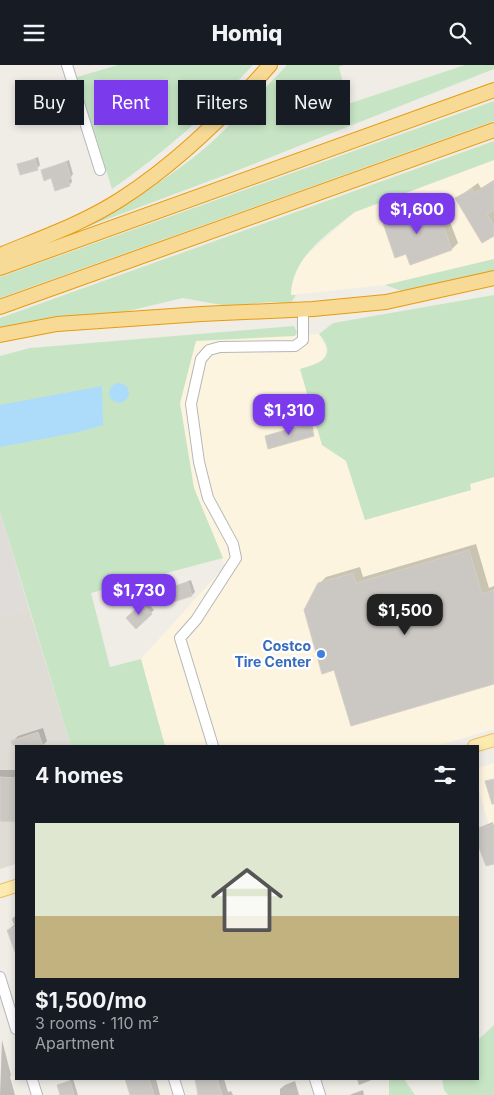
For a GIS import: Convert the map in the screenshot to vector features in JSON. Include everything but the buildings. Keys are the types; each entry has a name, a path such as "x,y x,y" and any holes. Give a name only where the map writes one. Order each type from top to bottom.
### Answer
{"highway":[{"path":"0,255 79,223 120,200 168,166 220,119 270,65"},
{"path":"0,268 494,90"},
{"path":"0,307 494,130"},
{"path":"0,335 57,324 302,312 386,301 494,278"}],"main road":[{"path":"477,745 494,740"},
{"path":"0,891 15,886"}],"street":[{"path":"67,65 100,169"},
{"path":"213,745 180,638 196,620 236,558 232,544 212,507 205,488 192,411 194,389 202,359 209,351 225,347 296,346 303,340 302,312"},
{"path":"0,977 15,1026"},
{"path":"32,1080 37,1095"},
{"path":"174,1080 179,1095"},
{"path":"315,1080 320,1095"}],"shaded area":[{"path":"494,160 494,259 385,285 291,295 291,285 302,259 355,212"},
{"path":"319,334 326,348 325,356 320,363 300,369 322,445 346,460 365,520 470,490 469,484 494,477 494,729 439,745 165,745 141,659 225,566 194,488 180,403 196,340"},
{"path":"0,511 29,609 0,617"},
{"path":"29,609 71,745 15,745 15,864 0,869 0,617"},
{"path":"494,763 494,842 479,790 479,768"}],"green space":[{"path":"118,65 253,65 238,80 178,80 178,125 192,125 150,161 112,189 84,99 84,80 78,80 77,77"},
{"path":"287,65 343,65 339,67 342,80 276,80 276,125 350,125 350,103 465,65 494,65 494,69 228,174 73,232 110,212 182,167 230,125 266,125 266,87"},
{"path":"494,101 494,121 0,298 0,277"},
{"path":"494,141 494,160 355,212 313,247 304,258 297,269 293,282 291,295 296,295 291,303 271,302 227,306 183,298 128,311 0,329 0,318"},
{"path":"494,259 494,271 402,291 385,285"},
{"path":"494,295 494,477 470,484 471,490 365,520 346,461 322,445 300,369 320,362 327,354 325,342 319,334 333,323"},
{"path":"294,326 297,332 295,336 196,341 180,403 194,488 223,558 91,593 110,667 141,659 165,745 71,745 0,511 0,356 30,348"},
{"path":"494,1025 494,1095 448,1095 444,1090 442,1080 479,1080 479,1039"},
{"path":"389,1080 405,1080 415,1095 389,1095"}],"water":[{"path":"119,383 126,386 129,393 126,400 119,403 112,400 109,393 112,386"},
{"path":"102,386 103,425 79,432 0,447 0,405"}],"place":[{"name":"Costco Tire Center","path":"321,654"}]}
